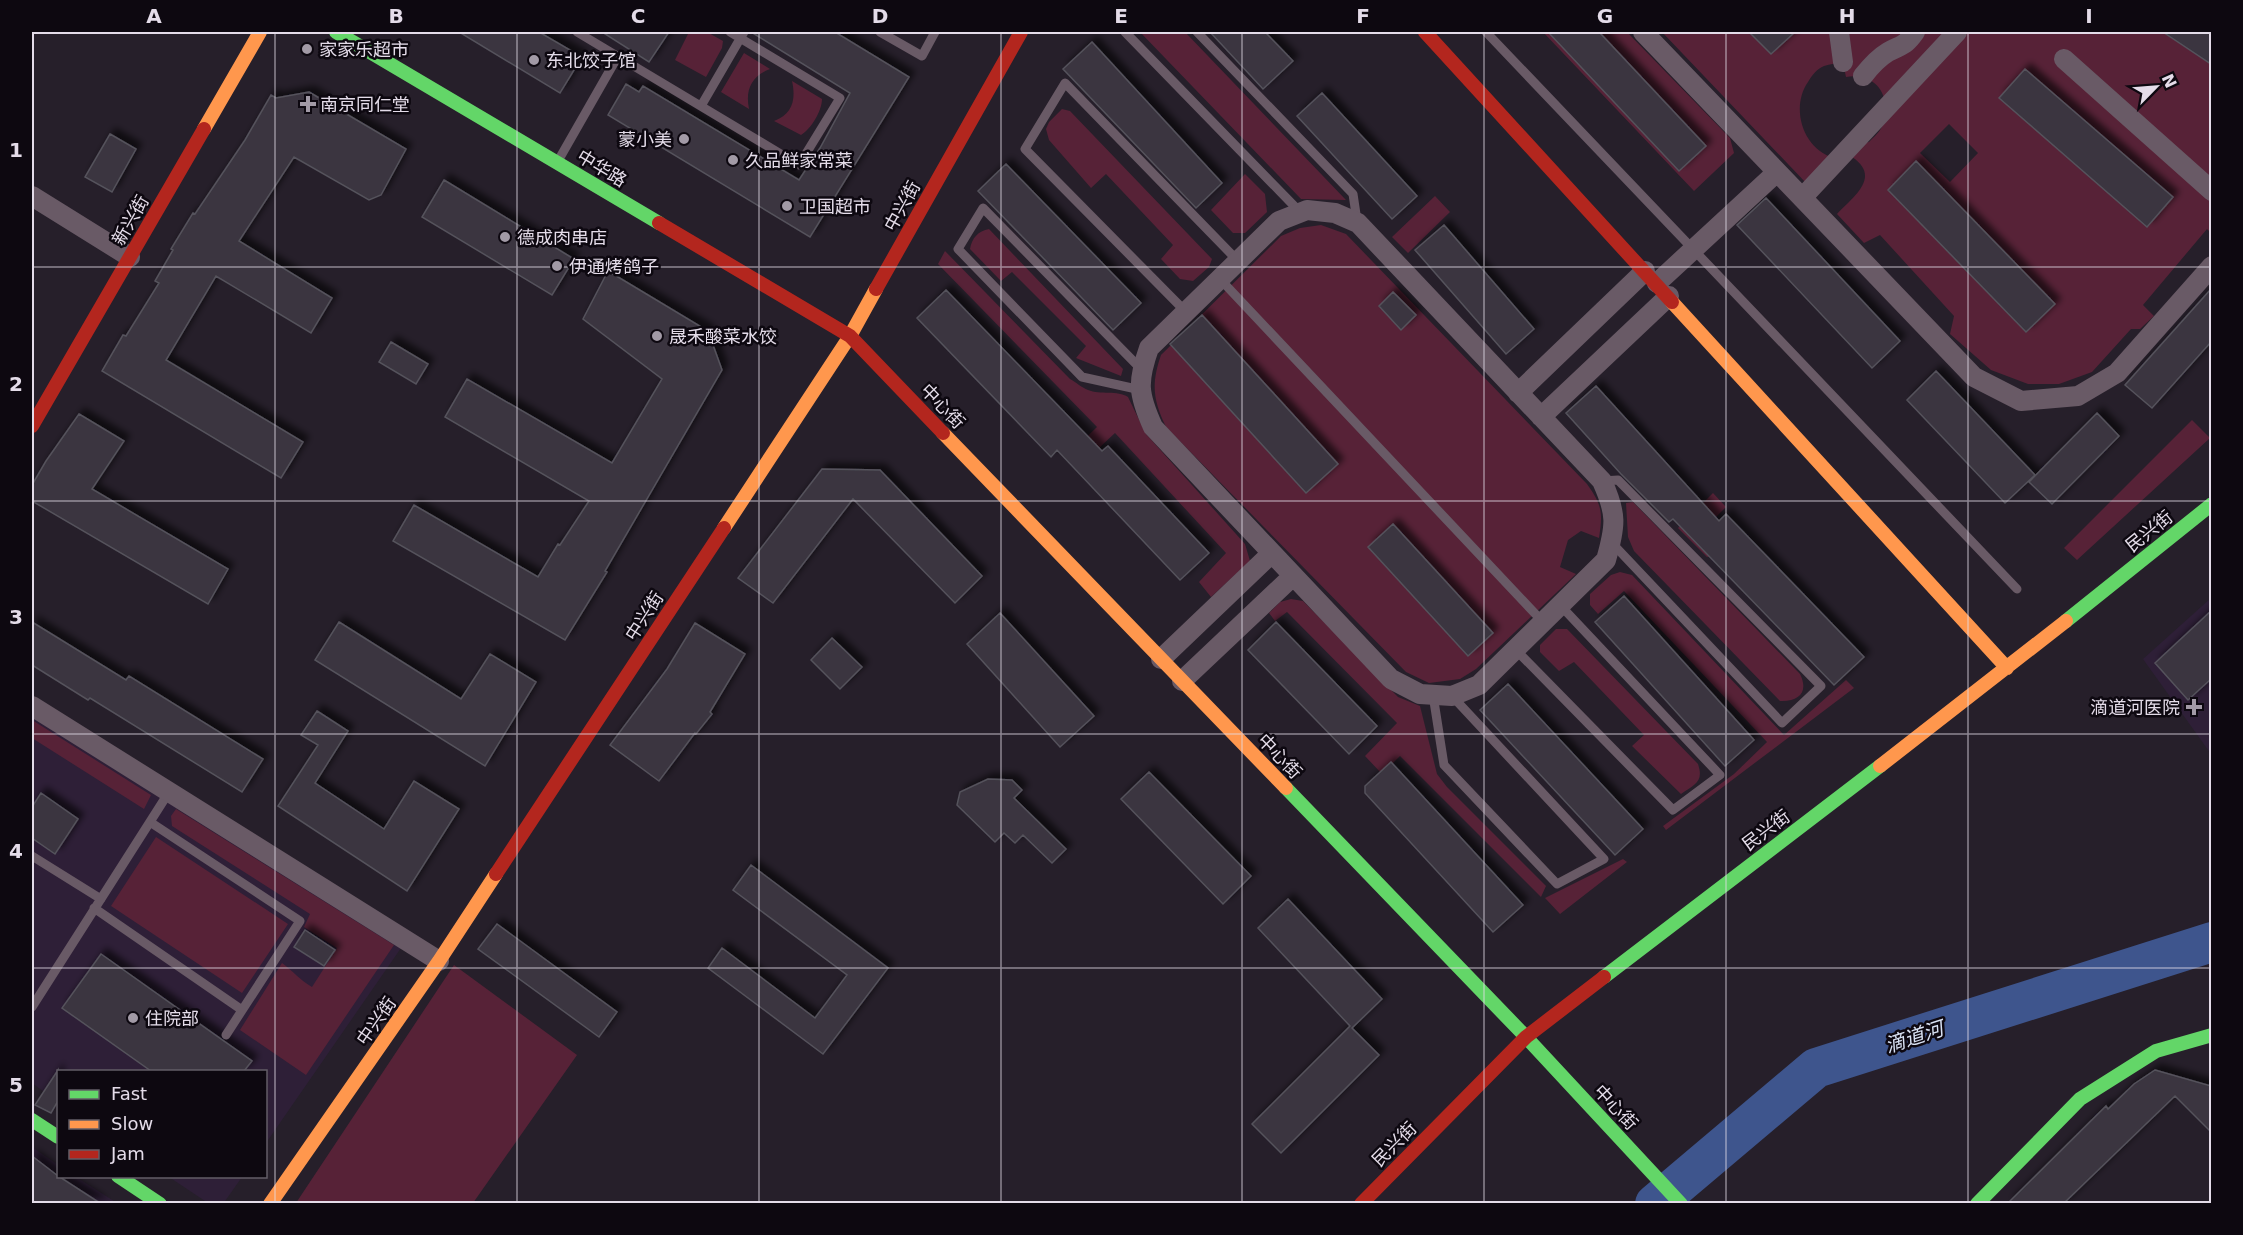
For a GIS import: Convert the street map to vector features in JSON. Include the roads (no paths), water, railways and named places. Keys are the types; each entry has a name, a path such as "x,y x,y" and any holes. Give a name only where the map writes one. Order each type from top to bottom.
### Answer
{"street":[{"name":"新兴街","path":"32,426 260,32"},
{"name":"中华路","path":"336,32 850,336"},
{"name":"中兴街","path":"270,1203 439,961 850,336 1021,32"},
{"path":"1425,32 2007,668"},
{"path":"1642,32 1974,376 2020,400 2078,396 2117,373 2211,266"},
{"path":"1839,32 1843,62"},
{"path":"1863,76 1888,52 1908,43 1915,32"},
{"path":"1802,198 1957,32"},
{"path":"2064,59 2211,191"},
{"path":"1518,393 1657,284 1777,172"},
{"path":"32,196 129,257"},
{"path":"1307,210 1335,213 1358,223 1602,481 1613,505 1614,533 1606,560 1479,685 1443,695 1420,694 1391,679 1153,427 1142,403 1142,370 1149,348 1279,221 1301,213 1307,210"},
{"path":"1541,417 1657,284"},
{"name":"中心街","path":"850,336 1526,1037 1681,1203"},
{"name":"民兴街","path":"1361,1203 1526,1037 2007,668 2211,504"},
{"path":"1161,659 1272,553"},
{"path":"1182,681 1293,576"},
{"path":"32,706 439,961"},
{"path":"1977,1203 2080,1099 2156,1051 2211,1035"},
{"path":"32,1120 57,1136"},
{"path":"121,1178 160,1203"}],"lane":[{"path":"577,32 799,165 840,98 742,35 730,32"},
{"path":"880,32 922,56 935,32"},
{"path":"1125,32 1301,213"},
{"path":"1197,32 1353,194 1358,223"},
{"path":"1486,32 2017,589"},
{"path":"701,106 742,35"},
{"path":"557,163 618,56"},
{"path":"1186,312 1025,149 1065,83 1238,261"},
{"path":"1141,390 1082,377 958,249 983,208 1142,370"},
{"path":"1220,279 1543,622"},
{"path":"1602,481 1618,480 1821,686 1782,723 1611,542"},
{"path":"1515,649 1673,810 1720,775 1560,605"},
{"path":"1443,695 1604,859 1557,884 1444,765 1443,695"},
{"path":"32,1007 169,792"},
{"path":"150,822 300,921 225,1035"},
{"path":"32,856 101,899"},
{"path":"94,908 242,1010"}],"waterway":[{"name":"滴道河","path":"1655,1204 1816,1068 2212,942"}],"place":[{"name":"家家乐超市","path":"307,49"},
{"name":"东北饺子馆","path":"534,60"},
{"name":"南京同仁堂","path":"308,104"},
{"name":"蒙小美","path":"684,139"},
{"name":"久品鲜家常菜","path":"733,160"},
{"name":"卫国超市","path":"787,206"},
{"name":"德成肉串店","path":"505,237"},
{"name":"伊通烤鸽子","path":"557,266"},
{"name":"晟禾酸菜水饺","path":"657,336"},
{"name":"滴道河医院","path":"2194,707"},
{"name":"住院部","path":"133,1018"}]}
